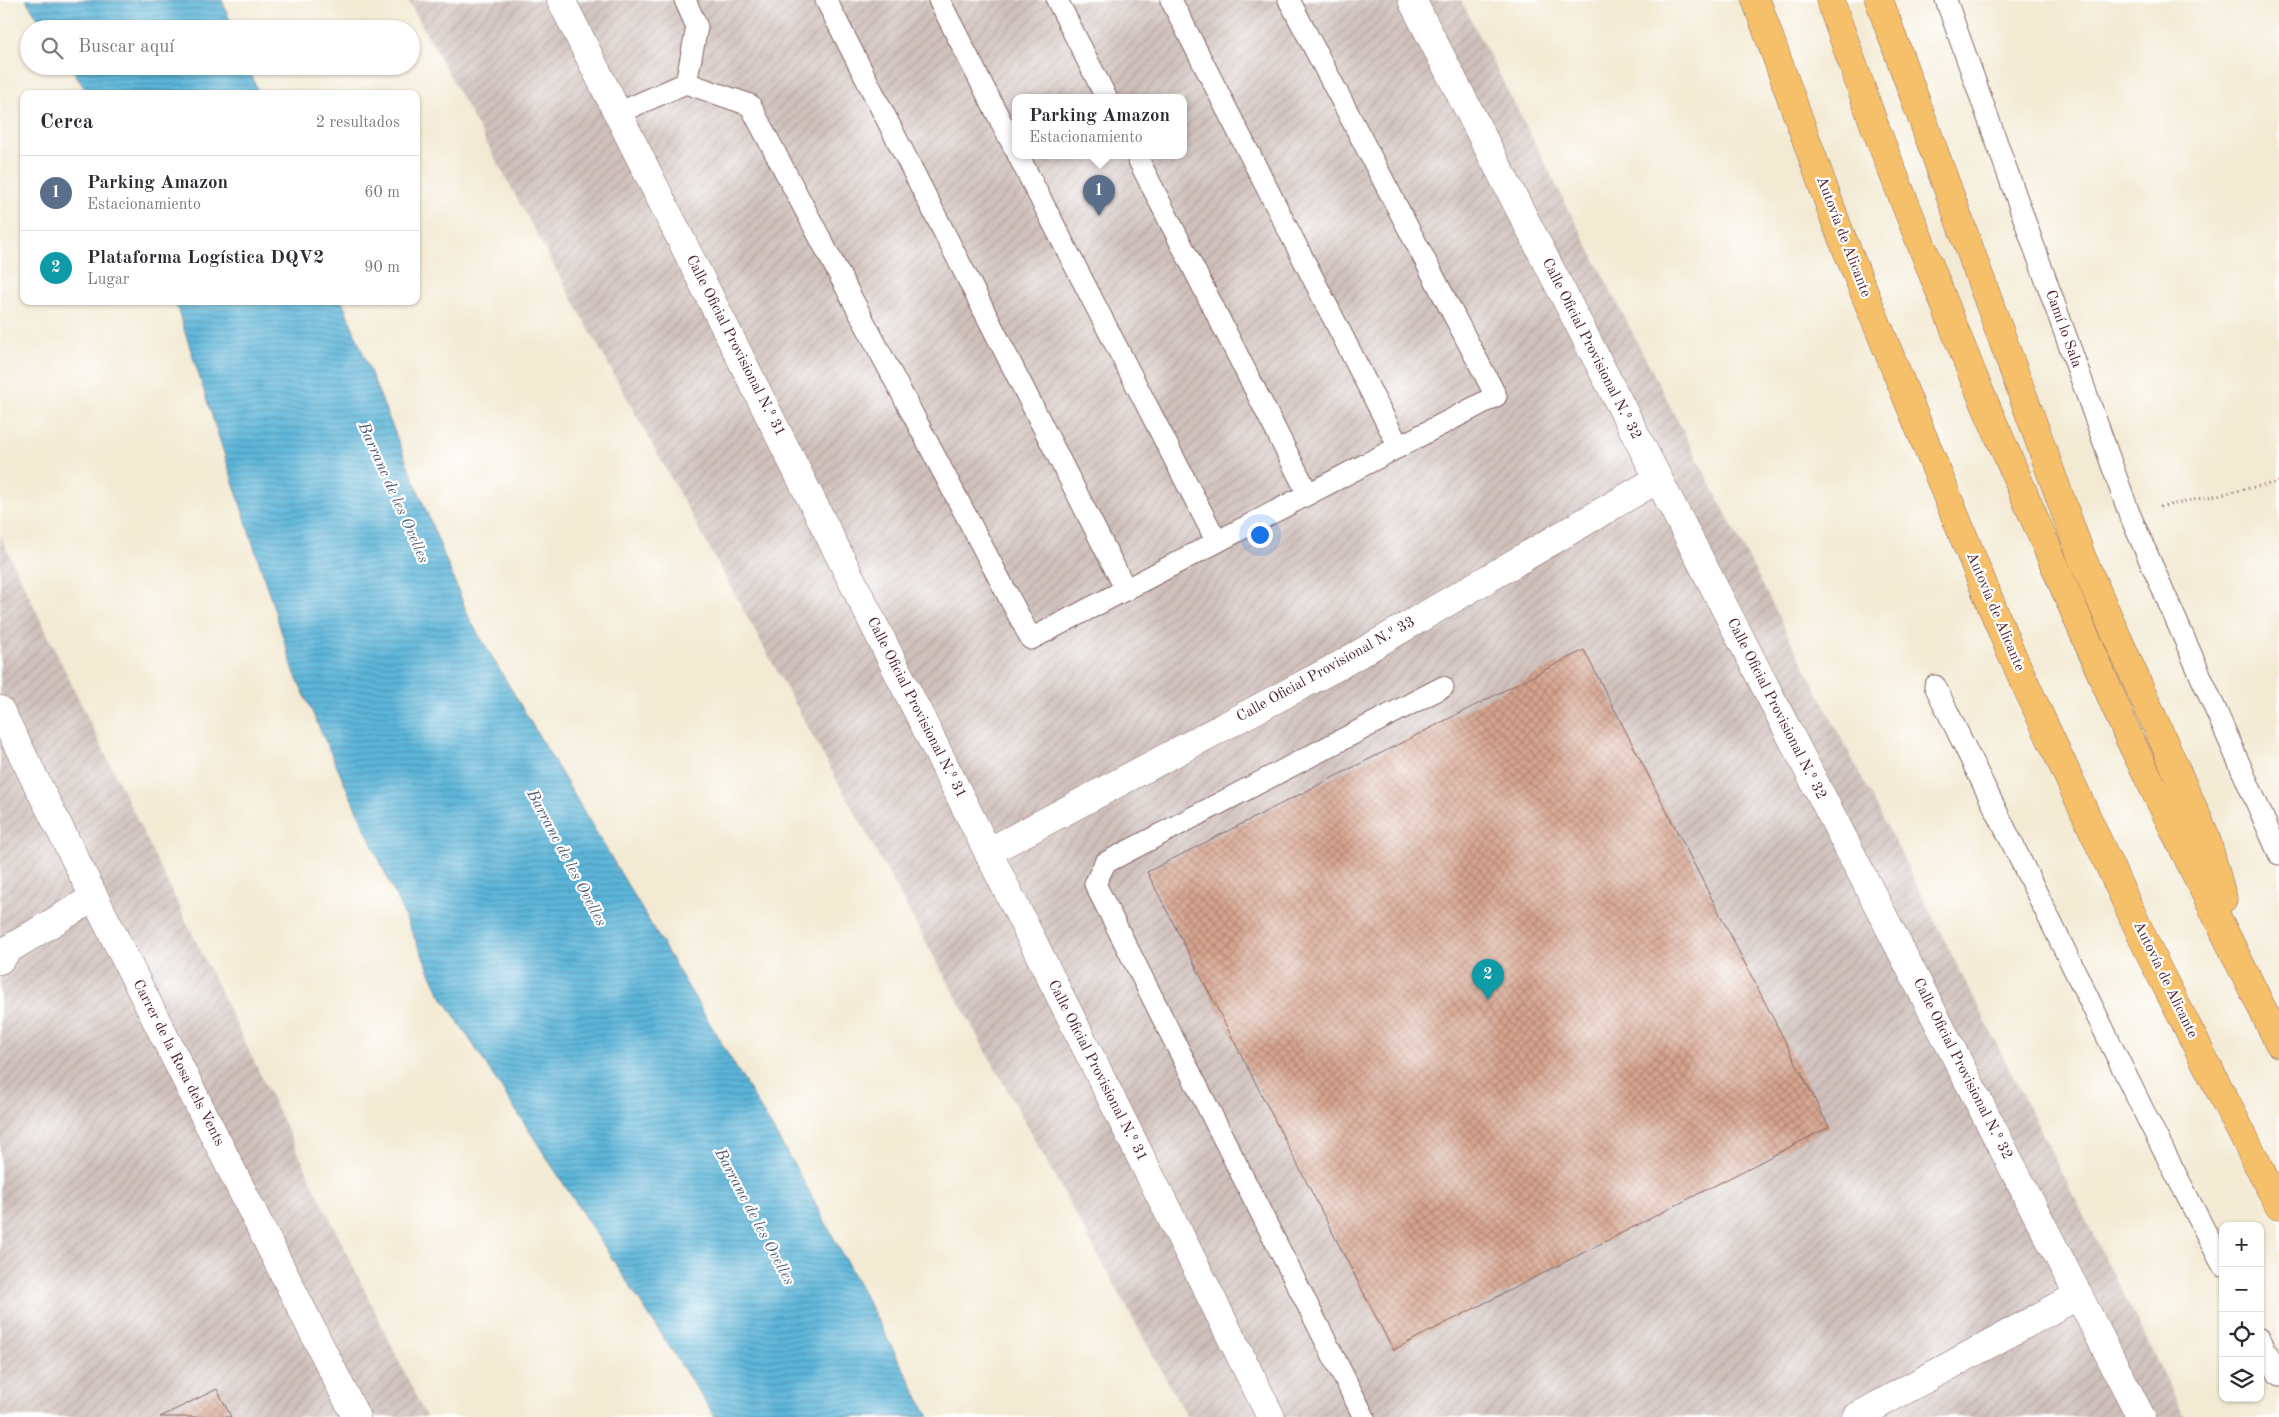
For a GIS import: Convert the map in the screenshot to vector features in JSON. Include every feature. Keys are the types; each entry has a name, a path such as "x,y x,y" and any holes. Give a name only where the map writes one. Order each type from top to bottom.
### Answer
{"highway":[{"name":"Autovía de Alicante","path":"1756,0 1838,228 2010,651 2153,960 2279,1206"},
{"path":"1830,0 1875,127 1977,385 2129,738 2240,960 2279,1043"},
{"path":"1879,0 2082,558 2205,835 2240,960"}],"street":[{"name":"Calle Oficial Provisional N.º 31","path":"561,0 1271,1417"},
{"name":"Calle Oficial Provisional N.º 32","path":"1412,0 2142,1417"},
{"name":"Calle Oficial Provisional N.º 33","path":"988,852 1340,665 1658,479"},
{"name":"Carrer de la Rosa dels Vents","path":"0,710 356,1417"},
{"path":"0,960 9,949 94,898"},
{"path":"1856,1417 2079,1295"}],"lane":[{"path":"685,0 697,27 686,83"},
{"path":"826,0 1126,590"},
{"path":"939,0 1012,143"},
{"path":"1057,0 1104,94"},
{"path":"1171,0 1399,447"},
{"path":"618,113 686,83 750,105 1031,639 1496,396 1289,0"},
{"name":"Camí lo Sala","path":"1946,0 2129,513 2279,854"},
{"path":"1020,159 1217,542"},
{"path":"1138,159 1308,494"},
{"path":"1935,686 2149,1122 2219,1258"},
{"path":"1364,1417 1094,884 1105,863 1443,687"},
{"path":"2264,1347 2279,1375"}],"path":[{"path":"2129,513 2279,482"}],"shaded area":[{"path":"408,0 1461,0 1896,844 2185,1417 1187,1417"},
{"path":"0,536 426,1417 0,1417"}],"water":[{"path":"26,0 222,0 230,20 39,20"},
{"path":"76,75 252,75 257,90 85,90"},
{"name":"Barranc de les Ovelles","path":"176,305 344,305 470,620 803,1180 929,1417 715,1417 439,992 295,674"}],"building":[{"path":"1584,650 1829,1127 1393,1350 1147,872"},
{"path":"217,1389 231,1417 160,1417"}],"place":[{"name":"Parking Amazon","path":"1099,216"},
{"name":"Plataforma Logística DQV2","path":"1488,1000"}]}
